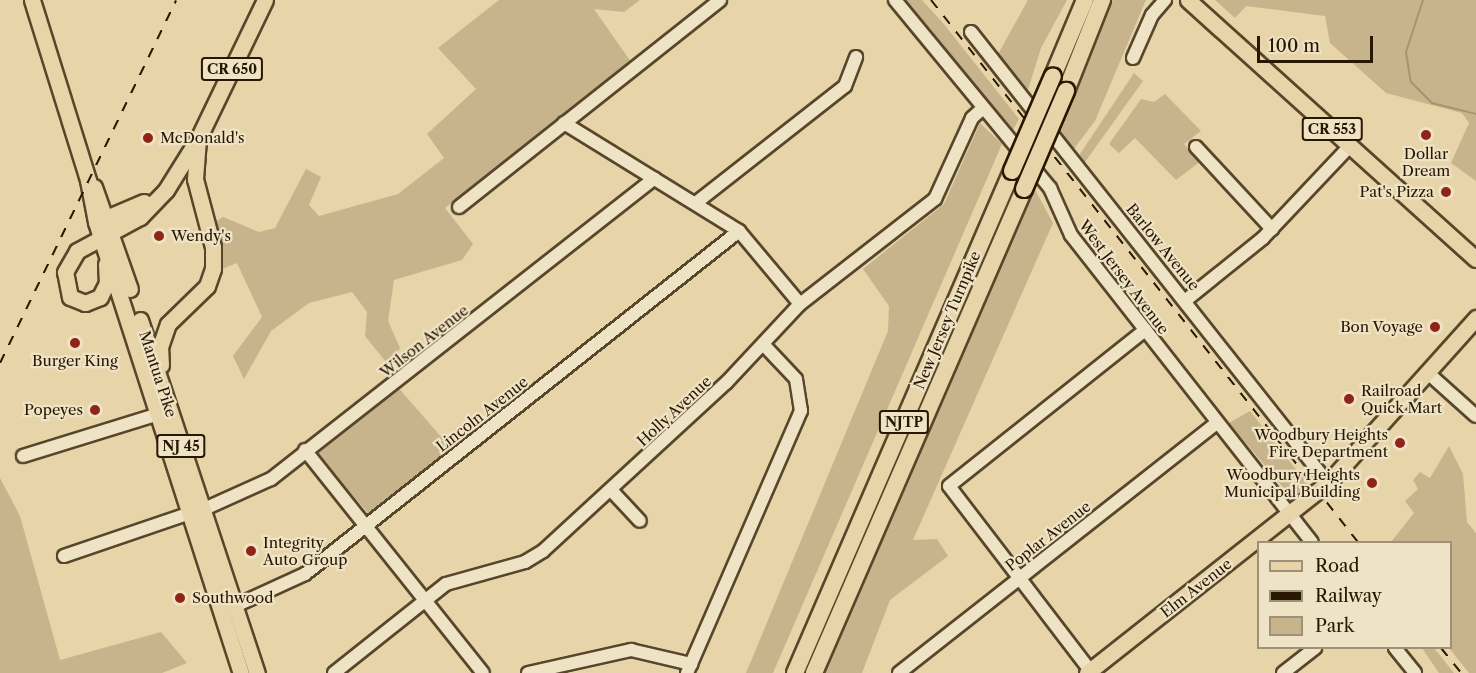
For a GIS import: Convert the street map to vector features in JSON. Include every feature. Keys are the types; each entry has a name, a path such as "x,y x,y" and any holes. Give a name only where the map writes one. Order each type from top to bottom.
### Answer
{"highway":[{"name":"New Jersey Turnpike","path":"795,673 1085,0"},
{"name":"New Jersey Turnpike","path":"814,673 1066,91 1102,0"}],"main road":[{"name":"Mantua Pike","path":"32,0 159,414 235,606 257,673"},
{"name":"CR 650","path":"103,231 166,183 199,137 265,0"},
{"name":"CR 553","path":"1188,0 1476,260"},
{"path":"182,446 182,428 160,347 168,324 207,286 213,269 213,247 199,203 199,137"},
{"path":"166,183 187,188 199,203"},
{"name":"Mantua Pike","path":"103,231 182,446 196,512 241,673"},
{"name":"Elm Avenue","path":"1090,672 1328,483 1476,318"}],"street":[{"path":"459,207 720,0"},
{"name":"West Jersey Avenue","path":"895,0 982,109 1050,188 1071,235 1310,541"},
{"path":"1133,58 1152,15 1165,0"},
{"name":"Barlow Avenue","path":"971,32 1186,300 1328,483"},
{"path":"697,202 845,86 856,57"},
{"name":"Holly Avenue","path":"334,673 425,601 462,576 534,557 611,490 763,344 800,304 935,199 972,118 982,109"},
{"path":"564,123 654,179 697,202 739,231 800,304"},
{"path":"1186,300 1272,229 1350,146"},
{"path":"1196,147 1272,229"},
{"name":"Wilson Avenue","path":"64,556 254,491 654,179"},
{"name":"Lincoln Avenue","path":"235,606 281,589 366,525 739,231"},
{"path":"1090,672 949,486 1145,330"},
{"path":"528,673 631,650 689,668 801,411 796,379 763,344"},
{"path":"1428,373 1476,416"},
{"path":"22,456 159,414"},
{"name":"Poplar Avenue","path":"898,673 1217,423"},
{"path":"305,450 483,673"},
{"path":"611,490 640,521"},
{"path":"1283,673 1314,649"},
{"path":"1396,649 1415,673"}],"green space":[{"path":"499,0 640,0 624,12 594,9 631,62 445,208 473,244 462,260 394,280 388,321 400,348 390,367 365,336 367,312 352,292 309,303 271,331 244,379 233,356 262,317 237,263 222,269 214,223 223,217 259,232 275,228 306,169 321,177 309,205 319,216 398,194 444,158 427,134 476,89 438,48"},
{"path":"905,0 922,0 943,23 1019,119 1013,130"},
{"path":"1028,0 1067,0 1041,48 1027,93 997,56"},
{"path":"1113,0 1146,0 1095,121 1073,150 1057,131"},
{"path":"1215,0 1476,0 1476,181 1451,163 1469,123 1462,113 1386,93 1330,43 1325,16 1246,6 1235,18"},
{"path":"1134,73 1143,81 1085,162 1078,157"},
{"path":"1165,94 1201,131 1184,144 1201,161 1176,180 1135,138 1119,153 1109,144 1141,99 1154,102"},
{"path":"980,123 1002,144 773,673 746,673 888,331 889,306 863,269 944,204"},
{"path":"1033,186 1053,223 913,540 937,539 948,556 890,600 862,673 822,673"},
{"path":"396,385 451,448 372,517 317,454"},
{"path":"1250,411 1309,486 1293,499 1229,423"},
{"path":"1449,446 1463,474 1467,522 1476,533 1476,673 1469,673 1450,649 1452,649 1452,541 1392,541 1414,513 1405,501 1418,489 1413,480 1420,472 1430,478"},
{"path":"0,478 20,516 60,660 161,632 187,663 162,673 0,673"},
{"path":"1423,649 1435,649 1454,673 1439,673"}],"waterway":[{"path":"1423,0 1406,52 1411,82 1432,103 1476,114"}],"railway":[{"path":"0,363 176,0"},
{"path":"931,0 1357,541"},
{"path":"1442,649 1461,673"}],"place":[{"name":"Dollar Dream","path":"1426,135"},
{"name":"McDonald's","path":"148,138"},
{"name":"Pat's Pizza","path":"1446,192"},
{"name":"Wendy's","path":"159,236"},
{"name":"Bon Voyage","path":"1435,327"},
{"name":"Burger King","path":"75,343"},
{"name":"Railroad Quick Mart","path":"1349,399"},
{"name":"Popeyes","path":"95,410"},
{"name":"Woodbury Heights Fire Department","path":"1400,443"},
{"name":"Woodbury Heights Municipal Building","path":"1372,483"},
{"name":"Integrity Auto Group","path":"251,551"},
{"name":"Southwood","path":"180,598"}]}
